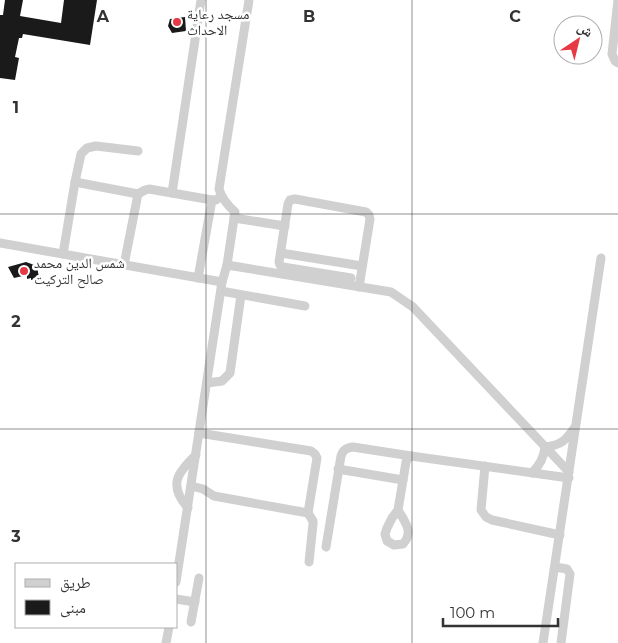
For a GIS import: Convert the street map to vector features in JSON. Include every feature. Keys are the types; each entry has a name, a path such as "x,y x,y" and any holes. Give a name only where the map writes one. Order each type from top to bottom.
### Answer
{"lane":[{"path":"172,193 201,0"},
{"path":"178,570 221,287 227,265 235,212 226,204 221,196 220,188 249,0"},
{"path":"618,0 612,54 618,63"},
{"path":"63,254 81,154 87,148 96,146 138,152"},
{"path":"75,182 138,194 149,189 212,200 216,200 221,196"},
{"path":"124,265 138,194"},
{"path":"353,283 362,266 370,219 369,215 366,212 295,199 290,200 280,252 280,265 283,267 391,292 413,307 569,475"},
{"path":"198,278 212,200"},
{"path":"234,218 285,226"},
{"path":"0,243 198,278 241,295 305,306"},
{"path":"280,252 362,266"},
{"path":"543,643 601,258"},
{"path":"352,264 353,283"},
{"path":"227,265 353,283"},
{"path":"207,383 222,381 230,373 241,295"},
{"path":"545,447 555,446 563,442 576,424"},
{"path":"199,433 311,451 315,454 317,458 308,513 313,521 310,562"},
{"path":"326,547 338,469 342,453 348,448 352,447 532,473 569,475"},
{"path":"532,473 544,456 545,447"},
{"path":"188,508 180,499 177,479 184,466 196,455"},
{"path":"398,510 406,462 411,456"},
{"path":"485,466 481,510 486,517 492,520 560,534"},
{"path":"338,469 402,480"},
{"path":"191,486 203,489 214,496 308,513"},
{"path":"555,567 567,569 570,574 561,643"},
{"path":"191,622 199,578"},
{"path":"178,599 195,602"},
{"path":"166,643 169,628"}],"building":[{"path":"5,0 23,0 20,16 61,23 64,0 97,0 90,45 23,34 22,38 19,38 15,57 19,58 15,80 0,78 0,15 3,15"},
{"name":"مسجد رعاية الاحداث","path":"185,17 186,31 172,33 168,26 170,19"},
{"name":"شمس الدين محمد صالح التركيت","path":"26,262 37,266 39,278 27,279 27,275 14,278 8,267"}],"place":[{"name":"مسجد رعاية الاحداث","path":"177,22"},
{"name":"شمس الدين محمد صالح التركيت","path":"24,271"}]}
